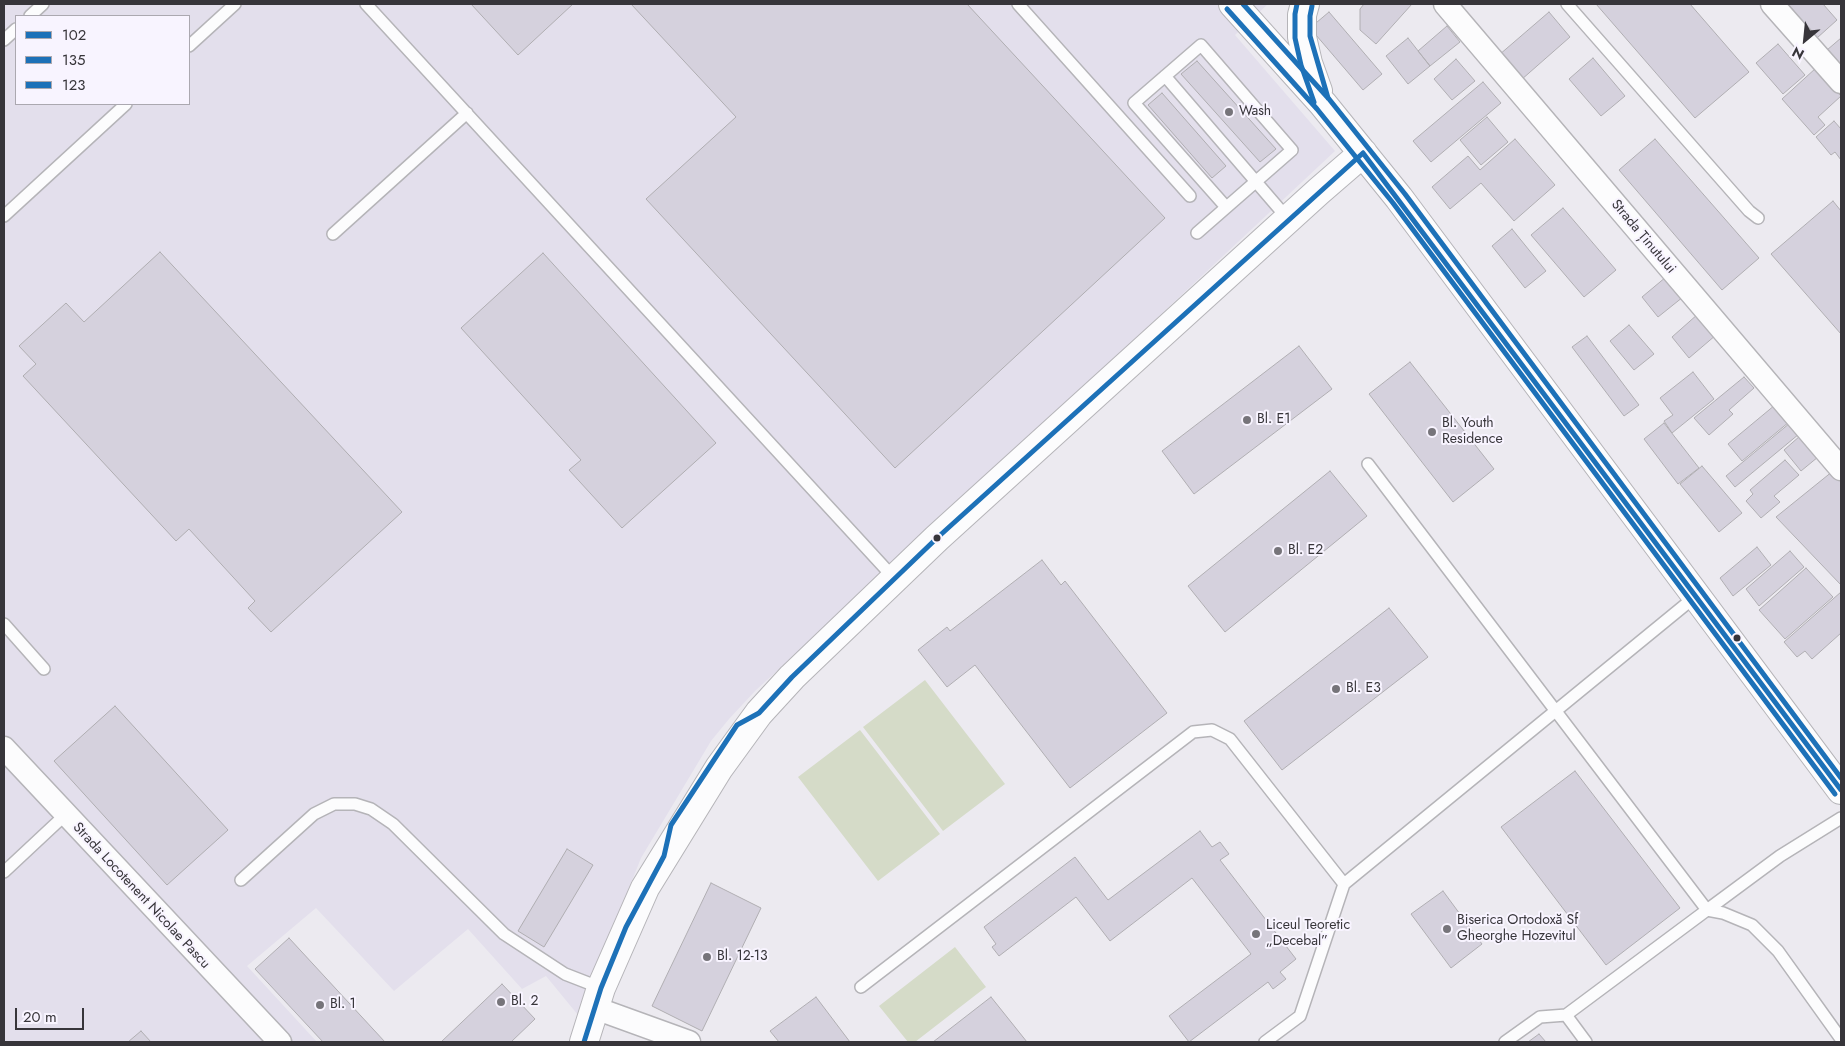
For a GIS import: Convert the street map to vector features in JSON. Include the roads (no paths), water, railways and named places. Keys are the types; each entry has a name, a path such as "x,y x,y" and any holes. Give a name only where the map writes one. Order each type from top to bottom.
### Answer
{"street":[{"path":"1233,4 1323,104 1363,153 1840,786"},
{"path":"1305,4 1302,37 1308,63 1323,104"},
{"name":"Strada Ținutului","path":"1445,4 1841,470"},
{"path":"1772,4 1841,82"},
{"path":"584,1042 598,998 638,904 664,856 671,825 688,795 737,725 759,713 792,677 894,578 1363,153"},
{"name":"Strada Locotenent Nicolae Pascu","path":"4,748 280,1042"},
{"path":"598,998 689,1042"}],"lane":[{"path":"31,15 43,4"},
{"path":"190,45 235,4"},
{"path":"366,4 894,578"},
{"path":"1018,4 1190,196"},
{"path":"1567,4 1758,218"},
{"path":"4,40 15,30"},
{"path":"1197,233 1292,150 1200,45 1134,103 1226,207"},
{"path":"1165,76 1288,219"},
{"path":"4,216 125,105"},
{"path":"333,234 467,113"},
{"path":"1368,464 1707,910 1723,913 1752,925 1778,951 1841,1039"},
{"path":"1265,1042 1300,1016 1344,884 1696,596"},
{"path":"4,624 44,669"},
{"path":"861,987 1192,732 1212,730 1230,739 1344,884"},
{"path":"241,880 314,814 334,804 355,804 372,809 393,824 504,934 598,998"},
{"path":"4,872 66,815"},
{"path":"1505,1042 1540,1017 1566,1015 1780,856 1841,818"},
{"path":"1566,1015 1586,1042"}],"place":[{"name":"Wash","path":"1229,112"},
{"name":"Bl. E1","path":"1247,420"},
{"name":"Bl. Youth Residence","path":"1432,432"},
{"name":"Bl. E2","path":"1278,551"},
{"name":"Bl. E3","path":"1336,689"},
{"name":"Biserica Ortodoxă Sf Gheorghe Hozevitul","path":"1447,929"},
{"name":"Liceul Teoretic „Decebal”","path":"1256,934"},
{"name":"Bl. 12-13","path":"707,957"},
{"name":"Bl. 2","path":"501,1002"},
{"name":"Bl. 1","path":"320,1005"}]}
